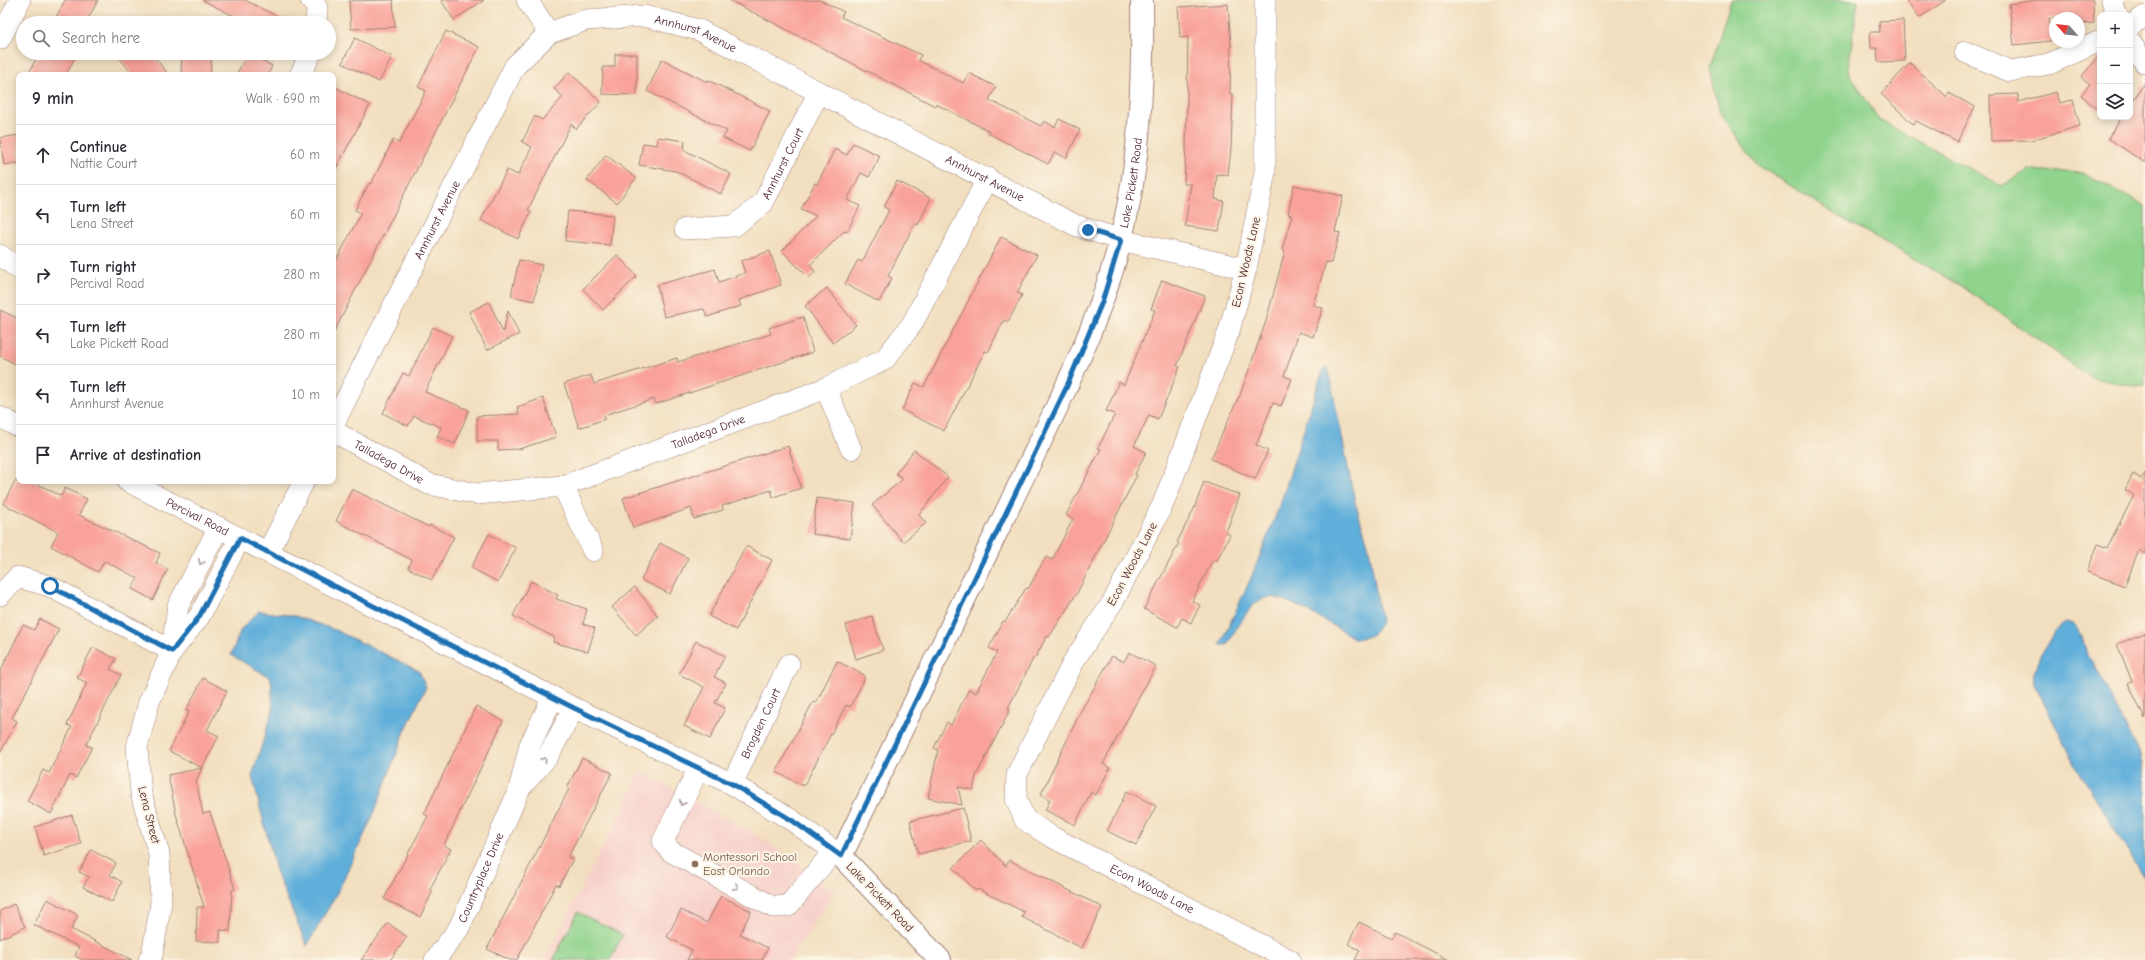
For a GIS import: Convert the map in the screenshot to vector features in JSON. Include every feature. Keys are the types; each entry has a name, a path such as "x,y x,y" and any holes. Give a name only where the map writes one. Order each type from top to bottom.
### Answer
{"main road":[{"name":"Lake Pickett Road","path":"937,959 838,854 1067,386 1102,302 1121,240 1134,174 1138,142 1143,46 1142,0"}],"street":[{"path":"0,39 20,0"},
{"path":"311,0 317,8 316,16"},
{"path":"526,0 549,33"},
{"name":"Econ Woods Lane","path":"1265,0 1265,172 1246,269 1229,331 1163,504 1114,600 1075,660 1017,774 1016,799 1024,820 1052,837 1290,960"},
{"path":"2112,0 2116,12"},
{"name":"Annhurst Avenue","path":"336,419 515,66 549,33 586,20 644,16 699,30 1075,224 1121,240 1246,269"},
{"path":"2133,24 2145,16"},
{"path":"1965,52 2010,71 2049,64 2097,42"},
{"path":"2133,46 2145,62"},
{"path":"302,72 308,60"},
{"name":"Annhurst Court","path":"685,229 734,226 763,203 820,92"},
{"name":"Talladega Drive","path":"336,433 429,484 477,494 563,486 826,388 885,359 912,324 988,178"},
{"path":"0,255 16,268"},
{"path":"826,388 851,449"},
{"path":"0,417 16,425"},
{"name":"Percival Road","path":"133,484 574,708 732,784 793,821 838,854"},
{"path":"268,552 302,484"},
{"path":"563,486 593,550"},
{"name":"Lena Street","path":"172,651 178,606 219,527"},
{"name":"Lena Street","path":"149,960 152,955 162,903 159,854 141,794 137,747 149,702 172,651 199,617 240,538"},
{"path":"0,595 18,577 50,586 172,651"},
{"name":"Brogden Court","path":"732,784 789,664"},
{"name":"Countryplace Drive","path":"435,960 459,928 519,790 530,745 553,697"},
{"name":"Countryplace Drive","path":"519,790 548,756 574,708"},
{"path":"699,768 663,841 670,851 773,907 788,906 838,854"}],"shaded area":[{"name":"Montessori School East Orlando","path":"641,771 758,836 835,891 790,960 545,960"}],"green space":[{"path":"1731,0 1858,0 1848,71 1879,120 2002,186 2028,170 2083,173 2145,206 2145,385 2135,386 2092,378 1960,285 1833,213 1756,164 1720,113 1710,68"},
{"path":"578,912 623,935 610,960 553,960"}],"water":[{"path":"1328,367 1355,502 1369,548 1381,622 1376,630 1367,637 1354,638 1289,602 1269,597 1260,600 1253,605 1227,645 1220,645 1251,578 1280,505 1323,369"},
{"path":"259,611 295,616 335,630 419,671 426,687 405,731 373,816 338,891 307,946 277,874 252,776 273,710 271,678 231,655 241,629"},
{"path":"2065,623 2072,624 2082,636 2087,655 2092,660 2139,752 2145,779 2145,879 2078,769 2034,684 2034,672 2042,652 2051,637"}],"building":[{"path":"65,0 98,0 90,16 57,16"},
{"path":"202,0 245,0 276,16 234,16"},
{"path":"393,0 395,27 351,29 349,1"},
{"path":"441,0 484,0 454,20"},
{"path":"729,0 820,0 844,12 841,17 921,55 918,60 963,83 969,73 996,87 989,100 1041,126 1044,121 1055,127 1059,119 1080,130 1066,158 1055,152 1048,164 988,133 989,131 936,104 935,106"},
{"path":"1906,0 1946,0 1919,18"},
{"path":"2036,0 2093,0 2094,23 2085,24 2085,12 2049,12 2049,41 2014,45 2009,4"},
{"path":"1228,4 1231,45 1230,94 1233,94 1231,148 1228,175 1217,174 1215,199 1224,201 1219,231 1185,226 1191,184 1184,184 1188,37 1180,38 1178,7"},
{"path":"1903,20 1905,61 1878,62 1877,48 1871,48 1870,32 1880,32 1879,21"},
{"path":"446,31 479,47 336,328 336,258 361,213 355,210 369,183 371,184 393,140 399,143 426,91 418,87"},
{"path":"355,38 392,57 379,82 342,63"},
{"path":"615,54 637,54 637,95 602,94 603,67 615,67"},
{"path":"2097,58 2097,109 2081,95 2090,84 2081,77"},
{"path":"662,59 707,82 708,80 770,111 750,151 723,138 727,131 647,91"},
{"path":"36,60 74,60 68,72 30,72"},
{"path":"121,60 157,60 167,72 131,72"},
{"path":"182,60 211,60 210,72 181,72"},
{"path":"244,60 261,60 272,66 269,72 238,72"},
{"path":"1910,63 1947,97 1949,93 1975,107 1957,142 1916,121 1913,124 1881,94"},
{"path":"569,72 601,102 576,129 571,124 528,210 531,212 518,239 481,220 507,170 518,175 532,147 522,142 535,116 542,120 563,97 554,89"},
{"path":"2145,83 2145,163 2108,138 2120,120 2133,120 2133,101"},
{"path":"336,88 370,105 336,168"},
{"path":"2056,92 2059,103 2073,100 2080,126 2031,140 1991,141 1990,95 2018,94 2018,102"},
{"path":"16,135 16,163 4,165 0,138"},
{"path":"658,137 685,141 684,150 731,174 721,194 676,171 639,165 643,143 657,145"},
{"path":"853,143 880,156 869,177 861,173 847,200 860,206 847,232 844,231 810,265 815,272 809,278 782,251 816,216 801,209 815,183 817,184 835,149 847,155"},
{"path":"606,155 636,178 617,203 587,180"},
{"path":"897,181 931,198 918,225 915,223 888,276 892,278 879,302 845,284 858,260 862,262 889,210 884,207"},
{"path":"1294,185 1343,196 1335,232 1340,233 1331,263 1326,262 1313,305 1323,308 1313,337 1299,332 1284,376 1292,379 1281,406 1273,403 1256,445 1268,451 1255,479 1211,459 1239,398 1266,321 1285,251 1282,250 1292,215 1288,214"},
{"path":"568,211 613,215 610,245 565,241"},
{"path":"1001,237 1037,255 1017,293 1022,295 1008,322 1004,320 988,352 985,351 944,431 902,410 915,383 924,387"},
{"path":"770,251 781,285 739,300 741,306 707,317 704,309 664,317 657,285 715,269 719,282 745,273 741,261"},
{"path":"617,255 637,276 603,310 583,289"},
{"path":"519,260 542,265 534,301 511,296"},
{"path":"1162,280 1205,296 1177,366 1180,367 1158,419 1149,415 1134,446 1146,452 1135,474 1137,475 1077,593 1049,637 1047,636 1035,658 1034,657 1008,708 1010,710 976,776 973,790 958,787 962,805 928,798 938,750 934,748 947,722 951,725 969,689 976,693 997,652 989,648 1003,621 1005,622 1026,588 1028,589 1046,557 1052,560 1073,519 1066,515 1101,449 1098,448 1115,414 1106,411 1119,382 1124,385 1155,310 1151,309"},
{"path":"827,288 856,325 833,343 805,306"},
{"path":"489,302 503,332 508,311 519,334 487,350 469,312"},
{"path":"0,310 16,318 16,364 0,356"},
{"path":"803,317 813,352 656,404 654,399 604,415 605,419 579,428 564,384 591,375 594,384 677,358 678,362 771,334 769,328"},
{"path":"433,327 452,336 425,392 469,410 455,444 437,437 441,427 414,416 408,426 383,413 403,373 409,376"},
{"path":"543,398 556,437 519,449 498,450 498,441 477,441 477,416 519,414 517,407"},
{"path":"788,446 801,488 773,497 771,490 722,506 723,510 694,519 691,508 633,528 623,498"},
{"path":"914,450 948,477 919,515 926,523 903,542 872,505 903,479 896,473"},
{"path":"2145,473 2145,554 2139,550 2125,586 2087,572 2098,544 2107,548 2134,495 2125,490 2133,474 2142,479"},
{"path":"15,481 16,484 38,484 61,496 65,488 87,499 79,515 160,553 156,563 168,569 153,600 132,589 138,578 104,561 98,572 51,546 58,532 3,504"},
{"path":"1204,482 1240,495 1226,532 1230,535 1216,562 1213,560 1192,601 1200,605 1191,623 1182,618 1177,627 1144,609 1179,543 1177,542 1194,509"},
{"path":"352,489 429,527 430,525 454,537 432,580 408,568 412,560 336,521"},
{"path":"817,498 855,503 850,539 812,534"},
{"path":"489,534 516,548 498,582 471,568"},
{"path":"660,543 688,558 670,594 641,580"},
{"path":"746,546 772,560 736,630 709,616"},
{"path":"531,581 558,595 556,599 587,609 583,624 595,628 588,652 553,642 554,637 513,616"},
{"path":"635,587 658,616 636,635 612,607"},
{"path":"872,616 883,650 856,659 846,625"},
{"path":"40,619 59,629 12,718 17,721 0,753 0,672 23,625 34,630"},
{"path":"2145,633 2145,719 2128,683 2132,681 2117,644"},
{"path":"696,641 725,656 714,677 726,683 715,703 725,708 710,739 684,726 704,687 679,674"},
{"path":"93,647 116,659 110,669 121,675 86,745 92,747 76,778 70,775 51,814 27,801 43,770 49,773 72,727 67,725 87,683 77,678"},
{"path":"1129,652 1156,666 1103,764 1110,768 1096,795 1091,792 1075,825 1045,810 1050,800 1041,794 1081,711 1112,656 1124,662"},
{"path":"837,661 864,675 864,680 850,707 846,705 804,786 776,772 813,702 816,703"},
{"path":"203,678 227,691 207,730 219,736 202,768 169,751 189,712 186,711"},
{"path":"476,706 503,721 444,845 451,849 430,889 433,891 420,917 384,899 428,816 424,814"},
{"path":"582,758 612,773 568,857 573,859 559,886 556,884 517,960 510,960 487,949 569,789 567,788"},
{"path":"202,768 196,781 203,814 210,812 235,889 232,890 230,931 220,930 220,942 196,941 197,907 204,907 176,814 168,775"},
{"path":"1127,791 1156,806 1136,845 1107,831"},
{"path":"963,808 971,841 918,854 910,821"},
{"path":"72,815 81,844 44,856 35,827"},
{"path":"981,840 1006,866 1009,860 1102,907 1082,948 1022,917 1024,912 978,889 976,891 953,868"},
{"path":"91,850 116,863 110,875 122,882 112,902 83,887 89,877 79,872"},
{"path":"721,896 751,911 740,934 768,948 762,960 687,960 692,950 667,937 681,910 707,923"},
{"path":"47,899 78,915 71,929 132,960 83,960 75,956 79,947 34,925"},
{"path":"14,904 25,927 0,939 0,911"},
{"path":"1359,922 1392,938 1395,932 1449,960 1355,960 1360,950 1348,944"},
{"path":"388,923 407,937 390,960 361,960"}],"place":[{"name":"Montessori School East Orlando","path":"695,864"}],"route":[{"path":"50,586 172,651 199,617 240,538 574,708 732,784 768,804 841,856 1067,386 1093,326 1121,240 1088,230"}]}
